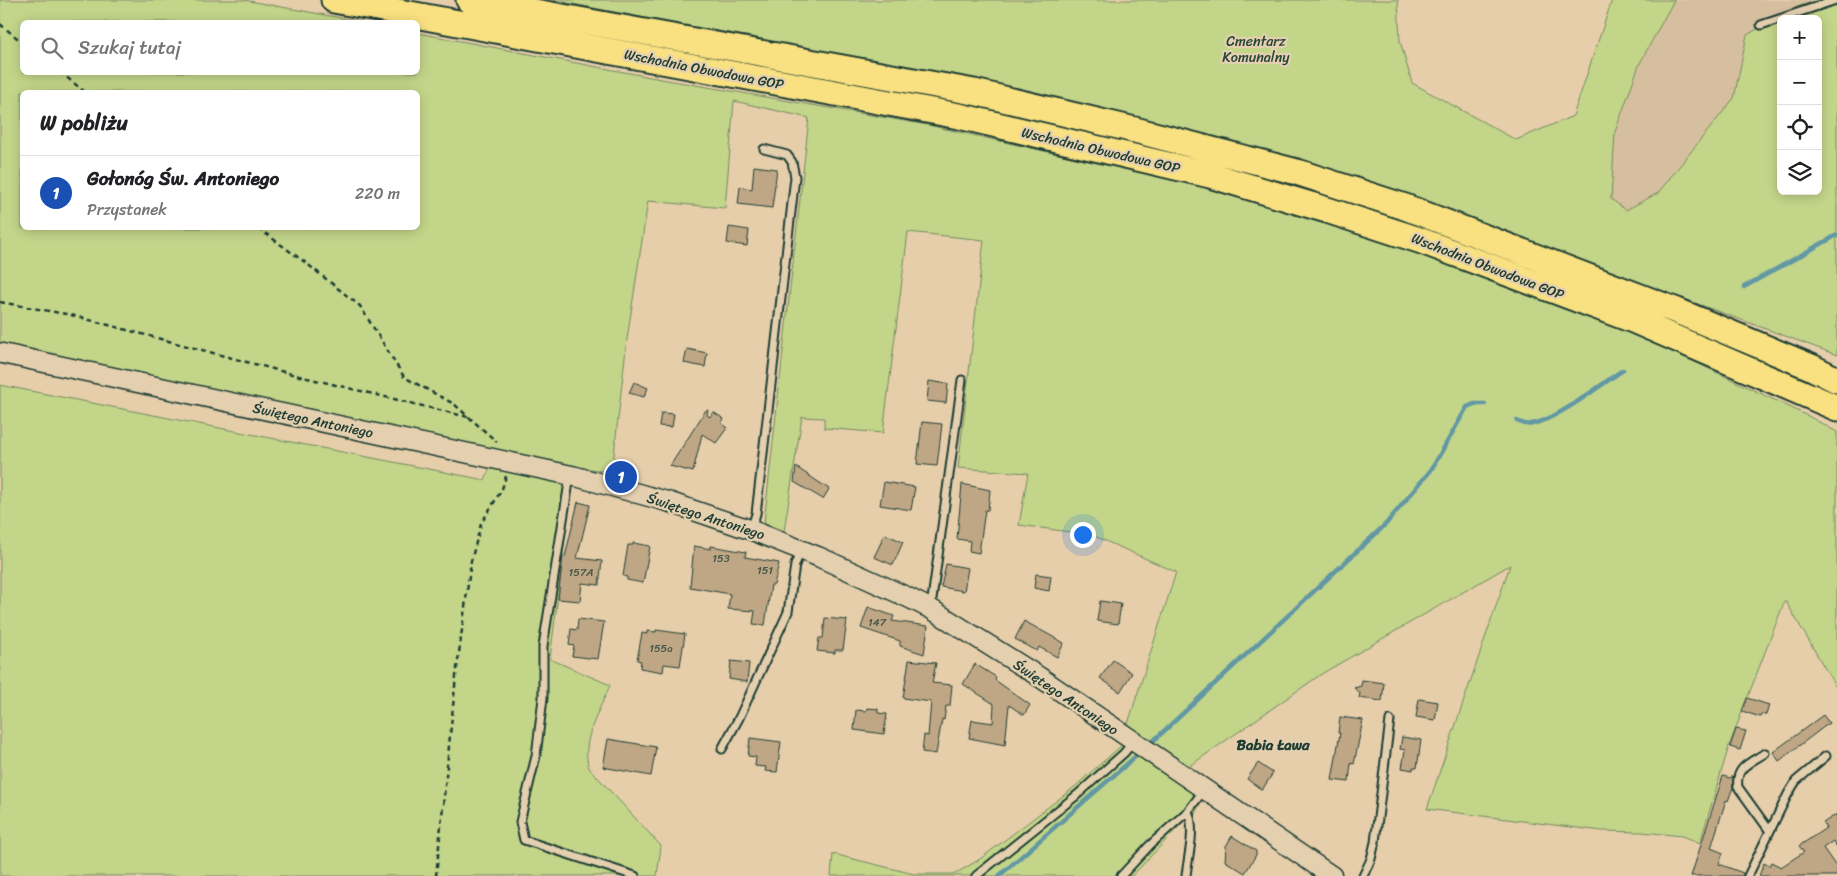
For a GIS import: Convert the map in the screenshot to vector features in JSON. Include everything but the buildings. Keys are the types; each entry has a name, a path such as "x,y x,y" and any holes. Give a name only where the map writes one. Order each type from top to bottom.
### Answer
{"highway":[{"name":"Wschodnia Obwodowa GOP","path":"334,0 959,116 1219,178 1368,222 1633,320 1837,408"},
{"name":"Wschodnia Obwodowa GOP","path":"469,0 974,92 1136,130 1297,172 1405,207 1535,256 1643,298 1811,367 1837,380"},
{"path":"1811,367 1837,372"}],"street":[{"name":"Świętego Antoniego","path":"0,353 570,476 669,502 802,550 907,597 931,610 1038,676 1332,876"}],"lane":[{"path":"1761,25 1836,0"},
{"path":"751,530 757,504 795,178 792,162 787,154 764,149"},
{"path":"931,610 962,380"},
{"path":"570,476 543,646 543,698 536,756 520,822 524,840 635,876"},
{"path":"722,749 739,718 788,612 795,565 802,550"},
{"path":"1363,876 1371,859 1375,842 1390,720"},
{"path":"976,876 1078,795 1124,753 1133,742"},
{"path":"1765,753 1743,767 1738,773 1737,779 1738,787 1769,830"},
{"path":"1748,876 1769,830 1796,781 1826,756"},
{"path":"1121,876 1150,845 1188,811 1204,790"},
{"path":"1186,876 1191,834 1188,811"}],"path":[{"path":"0,24 20,40"},
{"path":"64,75 82,90"},
{"path":"261,230 360,306 404,377 454,404 499,444 507,462 502,489 481,524 471,561 456,676 436,876"},
{"path":"0,302 71,315 303,377 468,417"}],"shaded area":[{"path":"1674,0 1818,0 1791,9 1784,15 1777,15 1777,21 1744,50 1734,98 1658,193 1626,210 1611,199 1615,132 1639,65"}],"green space":[{"path":"0,0 244,0 352,20 20,20 20,75 420,75 420,33 661,79 928,125 1245,196 1388,241 1503,286 1634,333 1808,416 1837,432 1837,689 1785,600 1729,746 1700,843 1683,836 1602,831 1427,809 1510,565 1323,673 1188,767 1126,730 1176,572 1092,535 1019,525 1028,473 958,468 984,240 908,232 883,433 824,428 824,418 802,417 784,531 764,523 809,118 734,101 725,208 648,201 627,339 612,472 553,464 0,346"},
{"name":"Cmentarz Komunalny","path":"553,0 1398,0 1400,41 1412,83 1516,140 1573,116 1612,0 1674,0 1639,65 1615,132 1611,199 1626,210 1658,193 1734,98 1747,35 1777,17 1777,195 1822,195 1822,15 1781,15 1791,9 1818,0 1837,0 1837,355 1496,230 1009,88 899,65 793,47"},
{"path":"0,385 485,480 490,467 572,483 550,659 610,685 589,736 587,758 589,768 661,846 657,876 0,876"},
{"path":"1122,745 1202,799 1195,814 1186,819 1132,876 831,876 833,854 914,874 955,874 980,859 1072,789"}],"waterway":[{"path":"1744,287 1837,235"},
{"path":"1517,421 1530,425 1554,416 1623,370"},
{"path":"1150,744 1385,525 1431,470 1467,407 1474,404 1485,404"},
{"path":"999,876 1135,757"}],"place":[{"name":"Gołonóg Św. Antoniego","path":"621,477"}],"district":[{"name":"Babia Ława","path":"1273,745"}]}
